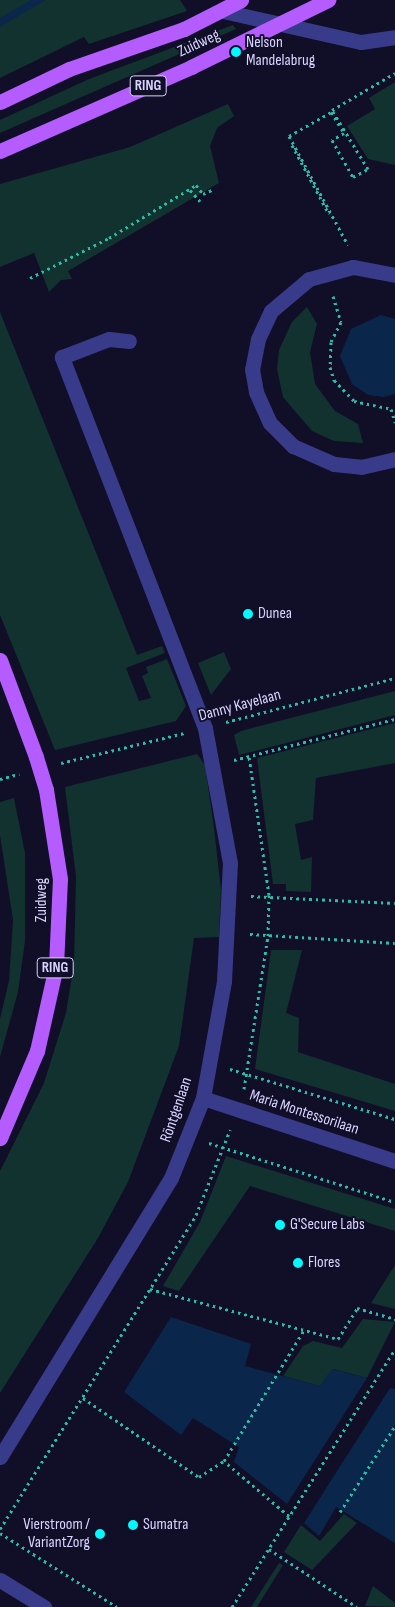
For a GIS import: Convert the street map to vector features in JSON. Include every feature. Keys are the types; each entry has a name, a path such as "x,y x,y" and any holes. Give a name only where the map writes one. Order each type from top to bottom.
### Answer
{"main road":[{"name":"Zuidweg","path":"0,102 69,69 223,11 242,0"},
{"name":"Zuidweg","path":"0,151 283,24 328,0"},
{"name":"Zuidweg","path":"0,660 36,757 46,790 60,879 56,966 37,1051 0,1138"}],"street":[{"path":"223,11 361,42 395,38"},
{"path":"395,275 353,267 325,271 290,292 271,311 257,346 252,369 256,392 270,424 292,446 313,458 361,467 395,459"},
{"name":"Röntgenlaan","path":"0,1457 171,1178 203,1098 230,932 230,863 205,728 62,357 109,339 129,341"},
{"name":"Maria Montessorilaan","path":"203,1098 395,1160"},
{"path":"0,1580 44,1607"}],"path":[{"path":"349,246 289,136 331,112 344,134 332,140 353,176 368,169 332,110 395,73"},
{"path":"30,278 196,185 203,194 212,190"},
{"path":"190,190 200,201"},
{"path":"325,271 341,322 332,342 330,367 334,380 354,401 391,408 395,422"},
{"name":"Danny Kayelaan","path":"92,756 395,678"},
{"path":"212,768 395,719"},
{"path":"229,898 269,895 395,903"},
{"path":"230,932 395,943"},
{"path":"209,1063 395,1119"},
{"path":"188,1135 395,1202"},
{"path":"150,1289 338,1339 357,1308 395,1319"},
{"path":"82,1398 199,1477 224,1461 304,1330"},
{"path":"232,1607 395,1349"},
{"path":"340,1512 395,1426"},
{"path":"224,1461 289,1516"},
{"path":"0,1533 118,1607"},
{"path":"269,1549 358,1607"}],"green space":[{"path":"0,0 180,0 187,11 89,44 84,37 0,78"},
{"path":"233,25 236,29 0,133 0,120 89,79"},
{"path":"395,82 395,165 368,159 347,126 375,109 369,98"},
{"path":"228,104 234,116 217,128 210,146 219,183 68,271 72,279 61,280 49,292 34,253 0,267 0,184 130,147"},
{"path":"307,307 317,324 310,352 315,384 335,411 358,424 363,443 334,441 312,431 283,397 277,369 279,350 292,322"},
{"path":"0,312 137,655 162,646 165,653 126,668 139,701 151,698 142,676 148,673 146,667 167,659 186,706 176,721 55,750 0,615"},
{"path":"224,652 231,669 211,695 198,663"},
{"path":"395,691 395,715 239,755 234,735 241,731"},
{"path":"395,723 395,763 316,778 313,820 295,824 301,860 312,857 311,892 286,891 286,884 273,884 257,758"},
{"path":"197,754 205,765 214,828 221,890 219,937 194,938 179,1046 128,1182 98,1238 0,1393 0,1171 44,1083 66,1013 74,964 76,877 65,787"},
{"path":"14,798 25,853 25,941 18,992 0,1057 0,1019 9,981 13,920 0,835 0,802"},
{"path":"271,950 302,950 286,1013 299,1018 298,1052 395,1084 395,1111 255,1069"},
{"path":"226,1156 395,1209 395,1231 250,1186 179,1291 163,1286 200,1222"},
{"path":"395,1265 395,1309 371,1303"},
{"path":"363,1319 395,1322 367,1378 333,1369 320,1386 283,1376 303,1346 313,1341 342,1348"},
{"path":"344,1514 357,1523 312,1570 284,1552 301,1525 320,1541"},
{"path":"279,1563 283,1565 257,1607 251,1607"},
{"path":"373,1586 395,1603 395,1607 365,1606"}],"water":[{"path":"31,0 46,0 0,27 0,18"},
{"path":"381,315 395,319 395,394 384,397 368,395 352,384 340,356 351,329"},
{"path":"171,1317 251,1344 245,1366 320,1386 332,1369 367,1378 287,1504 234,1462 239,1447 193,1418 181,1435 124,1392"},
{"path":"390,1388 395,1389 395,1543 336,1507 319,1536 304,1523"}],"place":[{"name":"Nelson Mandelabrug","path":"236,52"},
{"name":"Dunea","path":"248,614"},
{"name":"G'Secure Labs","path":"280,1225"},
{"name":"Flores","path":"298,1263"},
{"name":"Sumatra","path":"133,1525"},
{"name":"Vierstroom / VariantZorg","path":"100,1534"}]}
